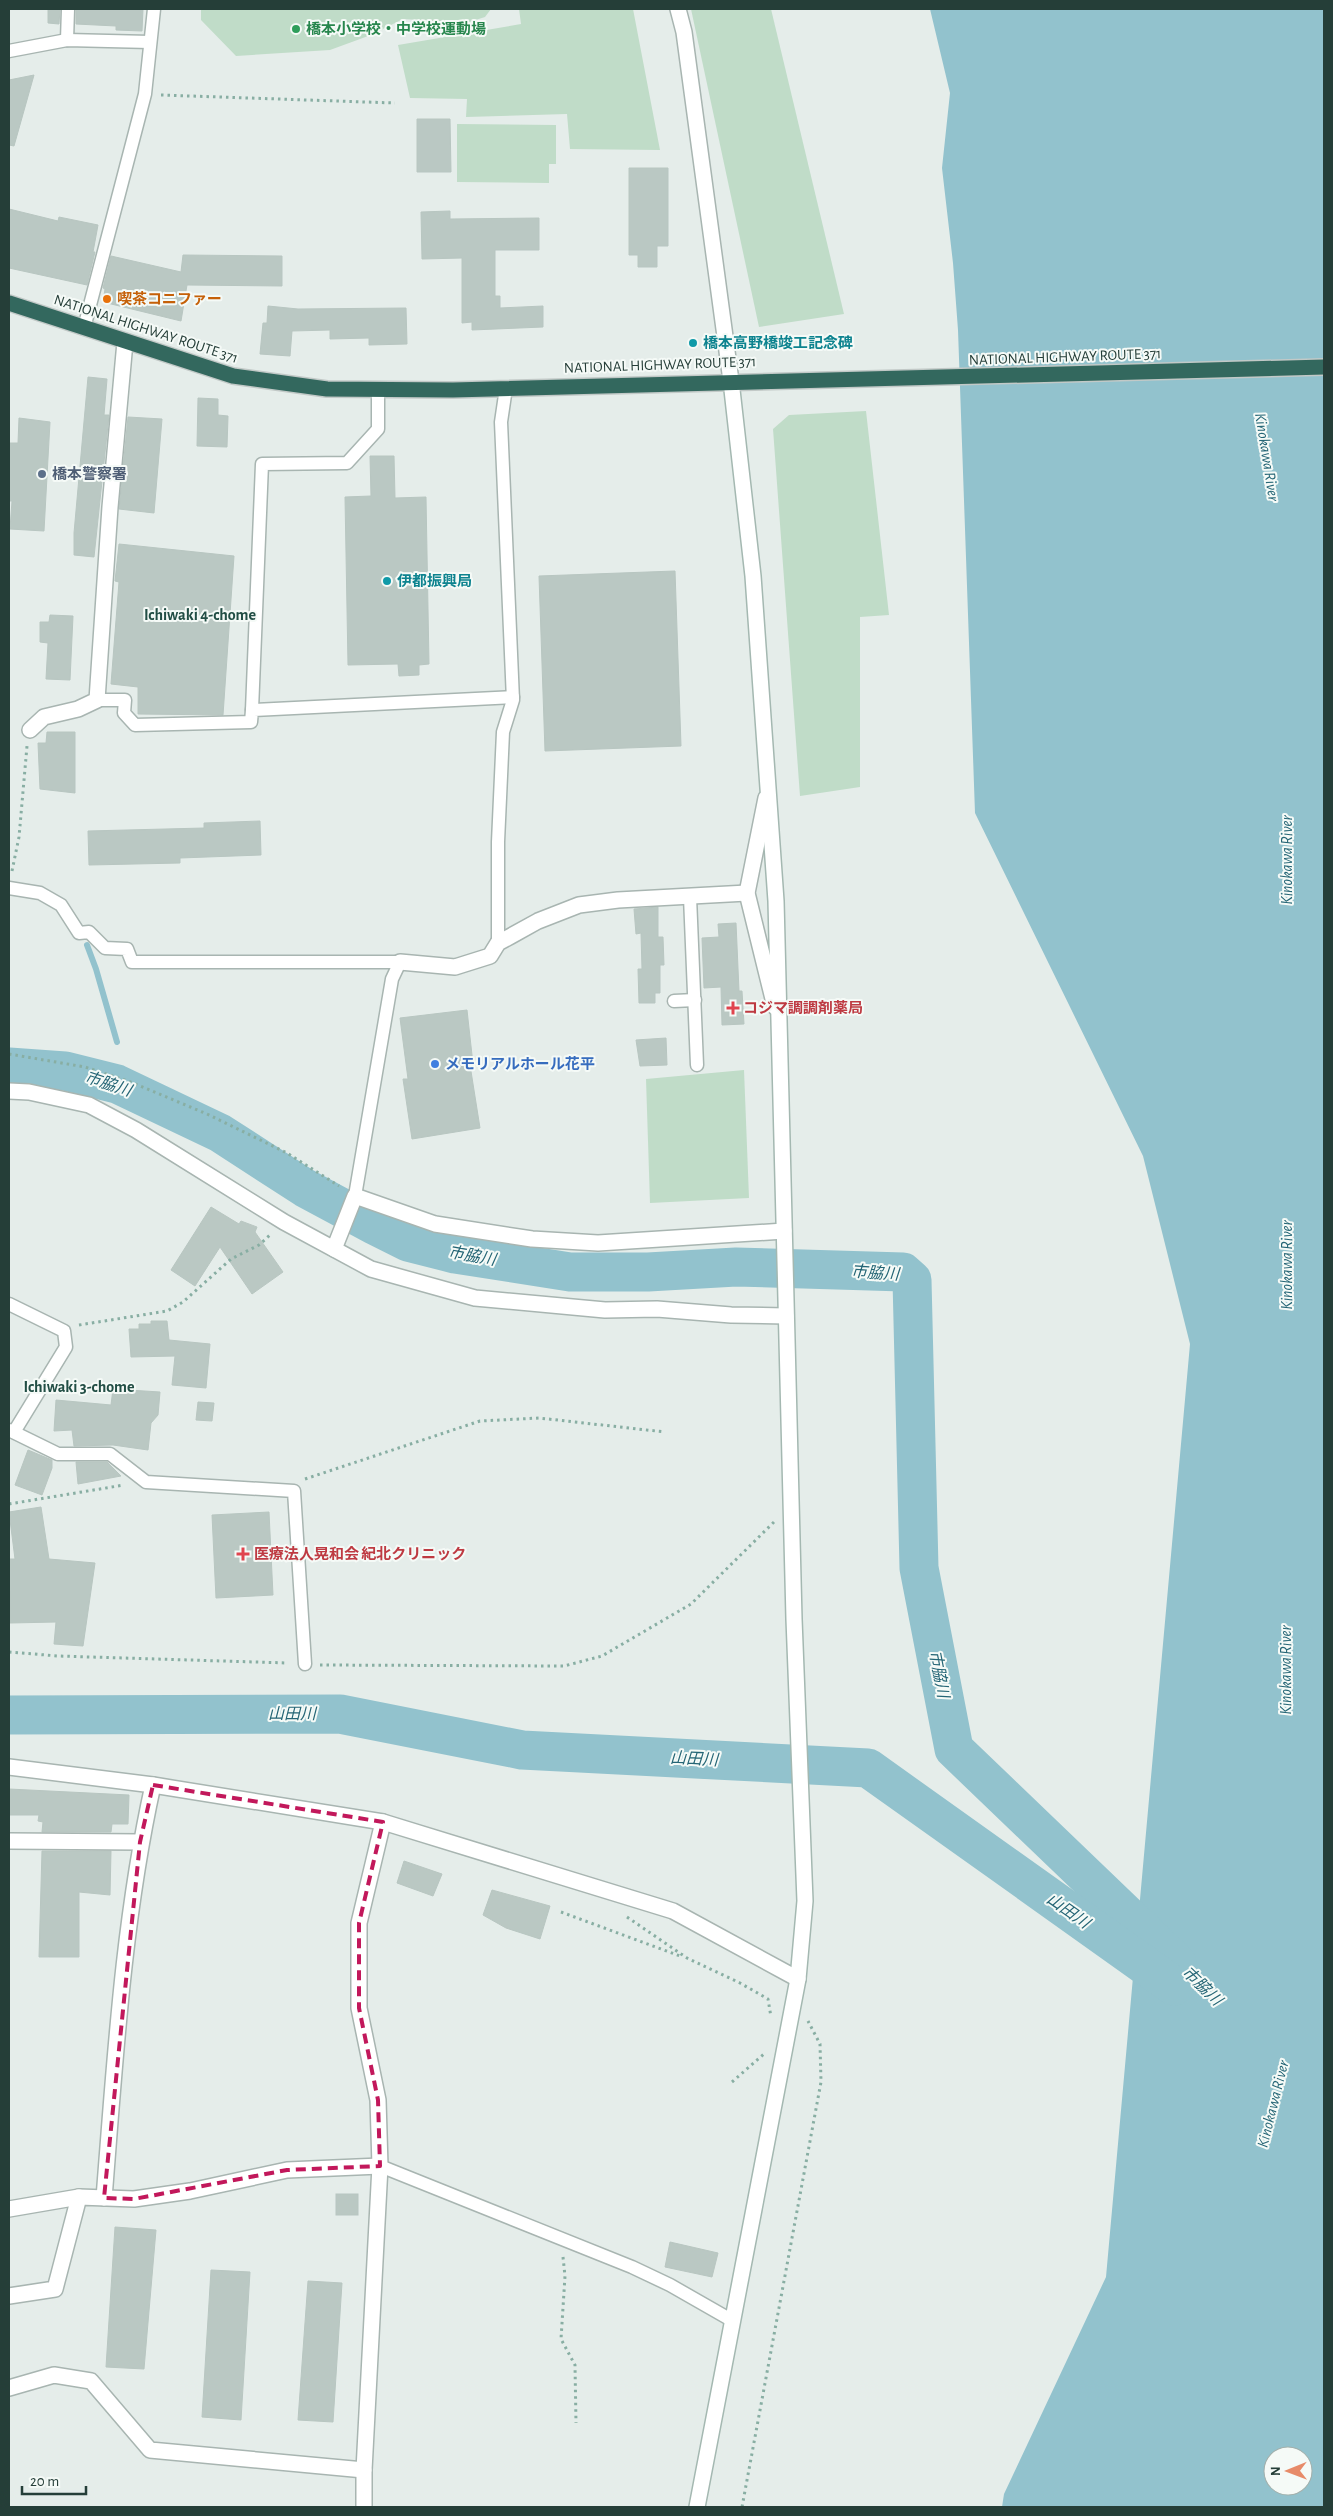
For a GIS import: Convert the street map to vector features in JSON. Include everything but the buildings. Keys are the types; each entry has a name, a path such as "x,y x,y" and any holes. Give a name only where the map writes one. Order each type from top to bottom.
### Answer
{"highway":[{"name":"NATIONAL HIGHWAY ROUTE 371","path":"9,303 233,376 326,389 506,388 751,380 1022,376 1324,367"}],"street":[{"path":"678,9 685,42 731,381 753,576 776,901 794,1619 805,1901 798,1980 697,2507"},
{"path":"30,730 44,717 78,709 97,700 110,507 125,342"},
{"path":"768,789 748,893 779,1022"},
{"path":"400,962 455,966 490,956 498,943 538,921 579,905 618,900 748,893"},
{"path":"9,1091 29,1092 89,1106 136,1130 284,1222 371,1269 475,1298 605,1310 657,1309 731,1315 786,1316"},
{"path":"334,1249 355,1196 435,1224 532,1239 598,1243 784,1231"},
{"path":"9,1767 153,1785 383,1822 673,1911 798,1980"},
{"path":"104,2198 118,2037 140,1842 153,1785"},
{"path":"364,2507 364,2470 380,2166 378,2100 359,2008 359,1923 383,1822"},
{"path":"9,1841 140,1842"},
{"path":"9,2208 79,2197 134,2199 190,2191 287,2170 380,2166"},
{"path":"9,2296 55,2290 79,2197"},
{"path":"9,2388 54,2375 91,2381 150,2450 364,2470"}],"lane":[{"path":"67,40 68,9"},
{"path":"84,328 145,94 154,9"},
{"path":"9,51 67,40 150,42"},
{"path":"498,943 498,842 503,732 513,697 501,422 506,388"},
{"path":"97,700 125,700 124,714 134,724 251,722 262,464 347,462 378,429 378,389"},
{"path":"252,710 513,697"},
{"path":"9,888 40,893 61,904 79,933 89,932 104,948 127,949 132,962 400,962 392,979 355,1196"},
{"path":"690,897 697,1065"},
{"path":"674,1001 695,1000"},
{"path":"9,1304 64,1331 66,1347 12,1431 58,1454 110,1454 146,1482 294,1491 305,1664"},
{"path":"380,2166 560,2238 670,2285 733,2320"}],"path":[{"path":"145,94 395,103"},
{"path":"11,875 19,837 30,730"},
{"path":"9,1054 84,1067 128,1081 207,1114 287,1154 355,1196"},
{"path":"64,1331 81,1324 167,1311 184,1302 231,1259 259,1245 284,1222"},
{"path":"296,1482 480,1421 539,1418 664,1432"},
{"path":"9,1504 146,1482"},
{"path":"9,1652 58,1656 345,1666 564,1666 602,1656 692,1604 791,1506"},
{"path":"561,1912 687,1958 740,1983 768,1999 772,2024"},
{"path":"624,1915 687,1958"},
{"path":"742,2507 821,2082 820,2044 794,1996"},
{"path":"732,2082 768,2051"},
{"path":"560,2238 565,2276 561,2339 575,2365 576,2423"}],"highlighted area":[{"path":"153,1785 383,1822 359,1923 359,2008 378,2100 380,2166 287,2170 134,2199 104,2198 140,1842"}],"green space":[{"name":"橋本小学校・中学校運動場","path":"201,9 491,9 485,17 466,23 403,19 371,35 330,50 236,56 201,20"},
{"path":"519,9 633,9 660,150 570,149 567,114 466,117 467,99 410,98 398,45 521,24"},
{"path":"691,9 771,9 844,314 759,327"},
{"path":"457,124 556,125 556,164 549,164 549,183 457,182"},
{"path":"866,411 889,615 860,617 860,787 800,796 773,429 789,415"},
{"path":"744,1070 749,1198 650,1203 646,1079"}],"water":[{"name":"Kinokawa River","path":"930,9 1324,9 1324,2507 1002,2507 1004,2494 1106,2277 1190,1344 1143,1156 975,813 958,330 953,263 942,168 950,93"}],"waterway":[{"path":"87,945 96,969 117,1042"},
{"name":"市脇川","path":"9,1067 65,1071 117,1084 220,1133 305,1188 374,1225 408,1242 455,1254 570,1272 648,1272 736,1267 903,1272 912,1280 919,1568 954,1749 1177,1963"},
{"name":"山田川","path":"9,1715 340,1714 522,1750 868,1768 1174,1986"}],"place":[{"name":"橋本小学校・中学校運動場","path":"296,29"},
{"name":"喫茶コニファー","path":"107,299"},
{"name":"橋本高野橋竣工記念碑","path":"693,343"},
{"name":"橋本警察署","path":"42,474"},
{"name":"伊都振興局","path":"387,581"},
{"name":"コジマ調調剤薬局","path":"733,1008"},
{"name":"メモリアルホール花平","path":"435,1064"},
{"name":"医療法人晃和会 紀北クリニック","path":"243,1554"}],"district":[{"name":"Ichiwaki 4-chome","path":"200,615"},
{"name":"Ichiwaki 3-chome","path":"79,1387"}]}
